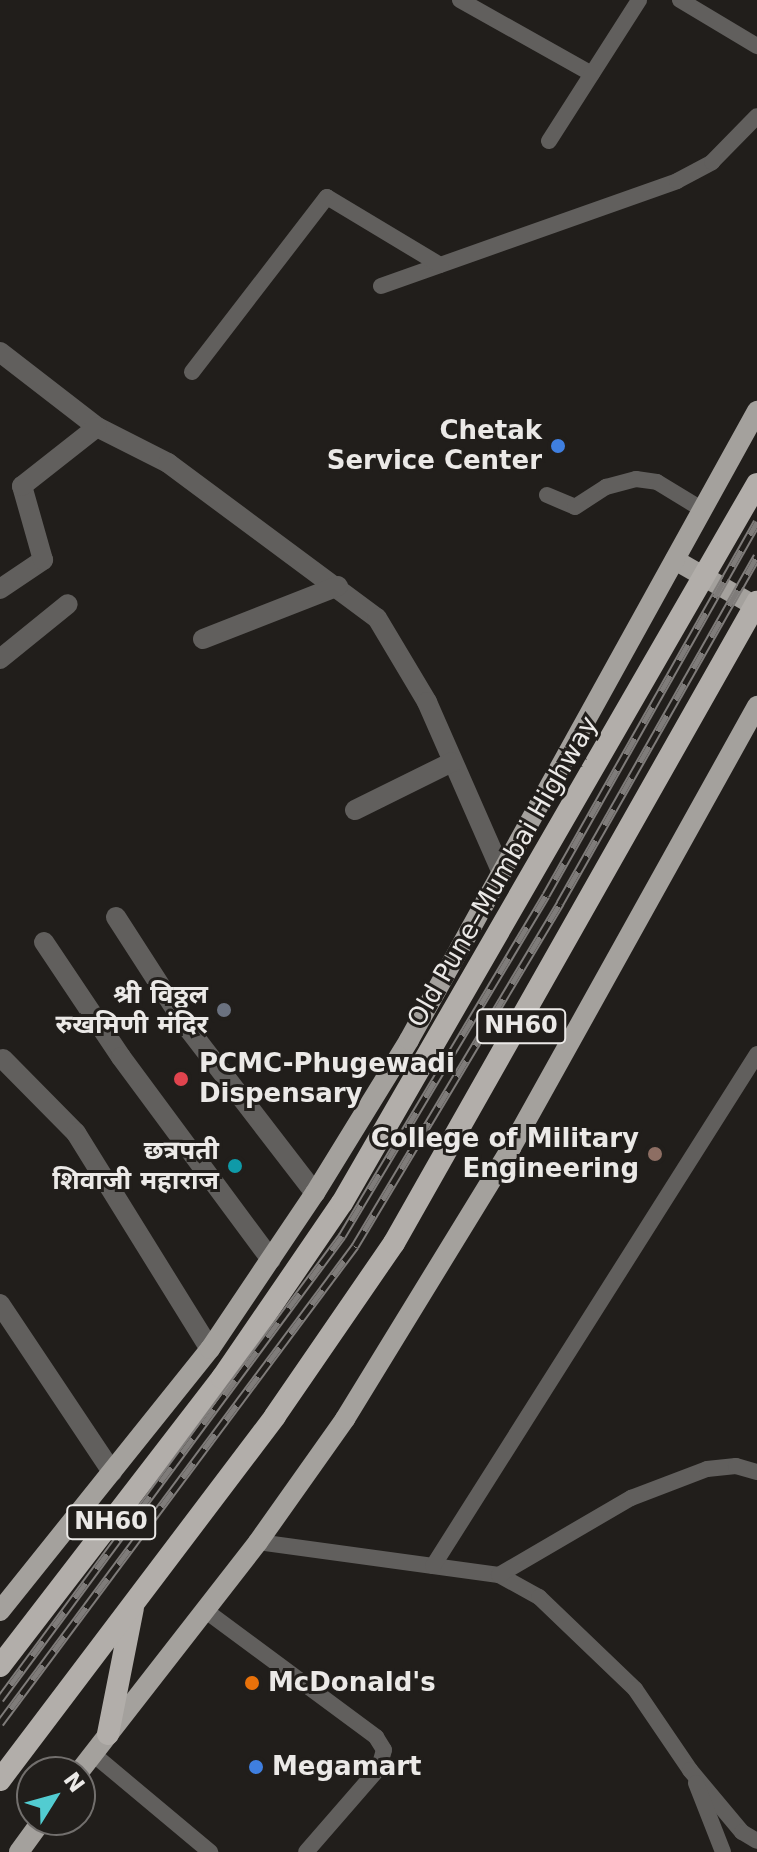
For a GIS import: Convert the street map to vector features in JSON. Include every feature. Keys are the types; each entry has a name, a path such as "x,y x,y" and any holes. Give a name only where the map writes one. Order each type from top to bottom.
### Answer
{"highway":[{"name":"Old Pune–Mumbai Highway","path":"0,1666 222,1378 342,1203 757,484"},
{"name":"NH60","path":"0,1780 275,1416 394,1243 459,1137 753,611"},
{"path":"108,1734 134,1602"}],"main road":[{"path":"0,1611 210,1349 315,1193 409,1040 757,411"},
{"path":"675,560 753,611"},
{"path":"93,1754 258,1542 345,1419 437,1274 757,706"}],"street":[{"path":"0,352 97,427 168,463 338,586 377,618 406,662 502,873"},
{"path":"0,589 43,560 22,486 97,427"},
{"path":"203,639 338,586"},
{"path":"0,659 68,604"},
{"path":"355,810 452,762"},
{"path":"116,917 187,1027 315,1193"},
{"path":"44,942 121,1057 271,1260"},
{"path":"3,1059 76,1133 210,1349"},
{"path":"0,1304 112,1472"}],"lane":[{"path":"460,0 592,74"},
{"path":"549,141 639,0"},
{"path":"680,0 757,46"},
{"path":"381,286 677,181 712,162 757,116"},
{"path":"192,372 327,197 440,265"},
{"path":"547,495 575,507 606,487 636,479 657,482 703,510"},
{"path":"433,1566 757,1054"},
{"path":"499,1575 631,1498 707,1469 736,1466 755,1469"},
{"path":"258,1542 499,1575 539,1597 582,1633 635,1689 690,1770 742,1832 757,1841"},
{"path":"206,1611 376,1737 384,1750 379,1768 306,1852"},
{"path":"93,1754 210,1852"},
{"path":"690,1770 723,1852"}],"railway":[{"path":"0,1699 342,1236 546,895 757,522"},
{"path":"0,1723 355,1246 560,903 757,556"}],"place":[{"name":"Chetak Service Center","path":"558,446"},
{"name":"श्री विठ्ठल रुखमिणी मंदिर","path":"224,1010"},
{"name":"PCMC-Phugewadi Dispensary","path":"181,1079"},
{"name":"College of Military Engineering","path":"655,1154"},
{"name":"छत्रपती शिवाजी महाराज","path":"235,1166"},
{"name":"McDonald's","path":"252,1683"},
{"name":"Megamart","path":"256,1767"}]}
